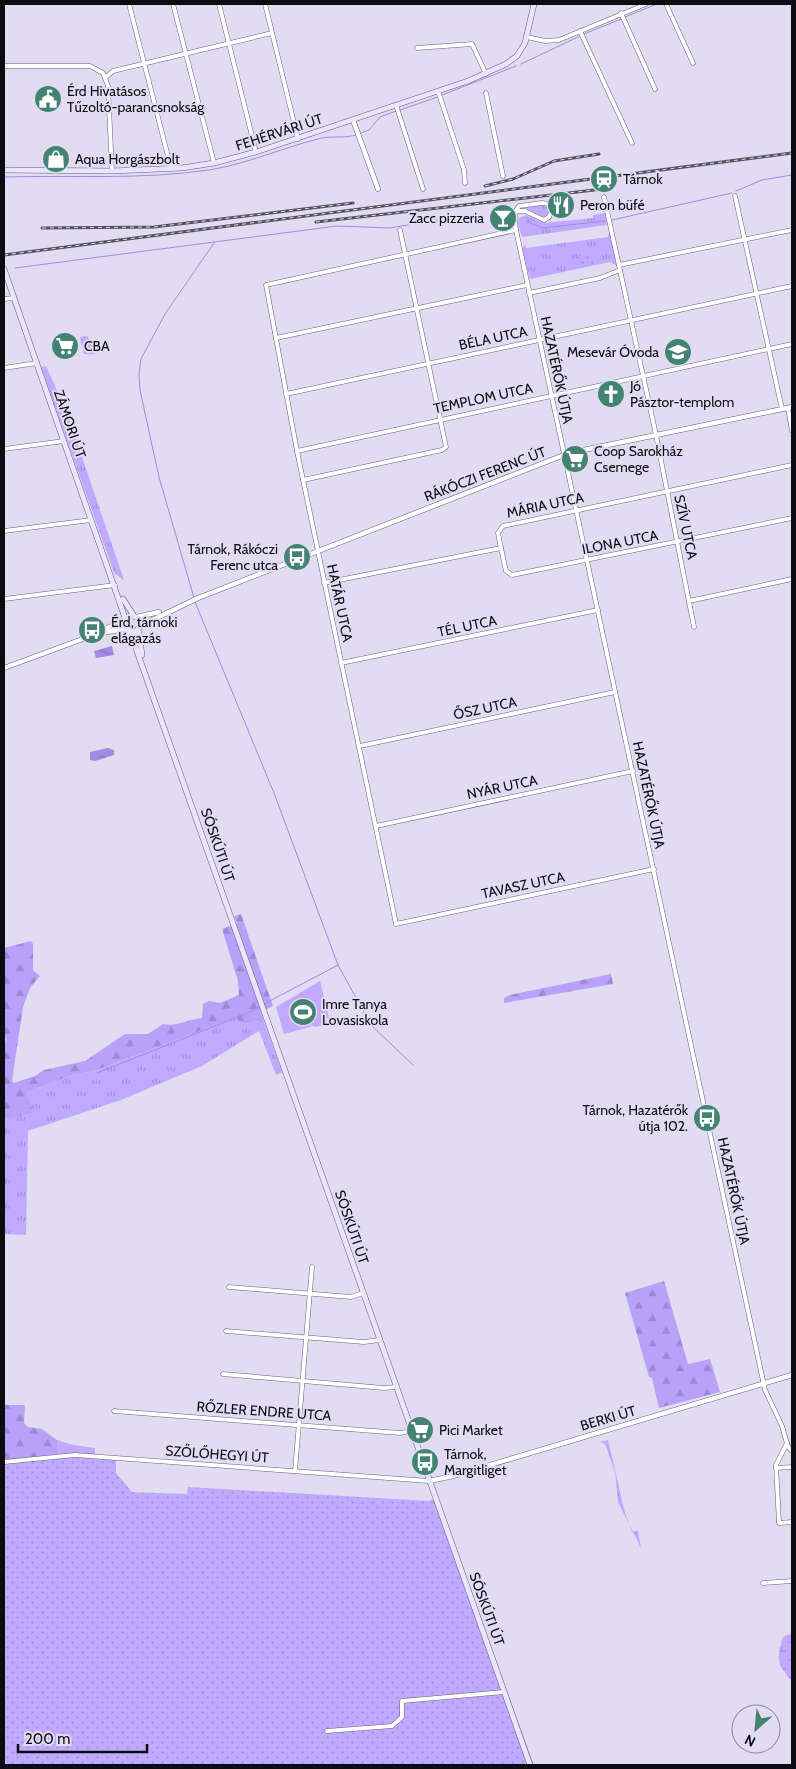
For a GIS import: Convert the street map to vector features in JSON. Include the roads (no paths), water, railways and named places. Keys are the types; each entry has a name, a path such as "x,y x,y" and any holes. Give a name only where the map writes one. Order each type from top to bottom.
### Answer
{"main road":[{"name":"FEHÉRVÁRI ÚT","path":"4,172 112,171 171,168 214,163 298,139 486,74 511,61 520,52 527,37 534,4"},
{"name":"ZÁMORI ÚT","path":"4,269 115,585 125,619 126,630"},
{"name":"ZÁMORI ÚT","path":"115,585 136,616 139,627"},
{"path":"125,619 136,616"},
{"path":"126,630 132,632 139,627"},
{"name":"SÓSKÚTI ÚT","path":"139,627 138,638 153,696"},
{"name":"SÓSKÚTI ÚT","path":"126,630 133,640 153,696 530,1765"}],"street":[{"path":"129,4 143,65 171,168"},
{"path":"173,4 214,163"},
{"path":"219,4 256,152"},
{"path":"265,4 298,139"},
{"path":"527,37 551,41 646,4"},
{"path":"666,4 693,63"},
{"path":"621,13 655,89"},
{"path":"580,31 632,143"},
{"path":"106,77 113,71 272,33"},
{"path":"417,48 474,45 486,74"},
{"path":"4,66 90,66 100,69 106,77 112,171"},
{"path":"438,91 464,170 466,183"},
{"path":"486,93 503,176"},
{"path":"396,106 423,189"},
{"path":"353,120 378,189"},
{"path":"735,196 769,349 787,408 792,432"},
{"name":"SZÍV UTCA","path":"604,197 656,435 694,627"},
{"path":"544,202 549,204 552,210 549,217 544,220 525,212 516,211 519,206 544,202"},
{"name":"HAZATÉRŐK ÚTJA","path":"516,211 514,217 516,230 538,340 588,560 764,1384 768,1398 792,1451"},
{"path":"303,480 442,450 446,447 442,419 400,230"},
{"path":"405,254 516,230"},
{"path":"529,293 600,278 620,268 792,230"},
{"name":"HATÁR UTCA","path":"396,924 303,480 266,285 405,254"},
{"path":"276,338 527,285"},
{"name":"BÉLA UTCA","path":"286,394 792,286"},
{"path":"4,299 14,298"},
{"name":"TEMPLOM UTCA","path":"297,450 792,344"},
{"path":"4,368 37,363"},
{"name":"RÁKÓCZI FERENC ÚT","path":"175,608 564,455 787,408"},
{"path":"4,449 64,441"},
{"name":"MÁRIA UTCA","path":"501,548 498,532 503,526 792,465"},
{"name":"ILONA UTCA","path":"501,548 506,571 510,575 792,518"},
{"path":"4,531 91,520"},
{"path":"324,583 501,548"},
{"path":"689,602 792,579"},
{"path":"4,599 115,585"},
{"path":"136,616 175,608"},
{"path":"139,627 175,608"},
{"name":"TÉL UTCA","path":"341,663 598,610"},
{"path":"4,667 88,637 125,619"},
{"path":"88,637 126,630"},
{"name":"ŐSZ UTCA","path":"360,746 615,692"},
{"name":"NYÁR UTCA","path":"376,826 633,770"},
{"name":"TAVASZ UTCA","path":"396,924 654,868"},
{"path":"295,1471 312,1267"},
{"path":"229,1286 351,1297 363,1293"},
{"path":"226,1331 364,1342 380,1340"},
{"path":"223,1374 384,1388 396,1387"},
{"name":"BERKI ÚT","path":"429,1481 453,1476 792,1376"},
{"name":"RŐZLER ENDRE UTCA","path":"114,1411 400,1433 412,1431"},
{"path":"787,1443 776,1461 779,1523 792,1522"},
{"name":"SZŐLŐHEGYI ÚT","path":"4,1462 75,1455 429,1481"},
{"path":"776,1468 792,1468"},
{"path":"763,1583 792,1581"},
{"path":"327,1731 392,1726 402,1717 402,1701 504,1692"}],"water":[{"path":"112,646 114,655 96,658 94,651"},
{"path":"108,748 114,750 114,755 95,761 90,760 90,752"}],"waterway":[{"path":"625,17 657,4"},
{"path":"584,34 621,19"},
{"path":"521,64 580,36"},
{"path":"442,95 516,66"},
{"path":"400,110 438,97"},
{"path":"361,133 369,130 380,117 396,111"},
{"path":"4,177 132,176 209,170 237,164 323,138 356,135"},
{"path":"736,191 762,180 792,175"},
{"path":"612,220 732,193"},
{"path":"15,268 337,226 390,228 465,215"},
{"path":"526,221 542,228 605,221"},
{"path":"194,598 159,477 140,390 139,374 141,359 165,314 214,243"},
{"path":"195,602 274,793 338,965 371,1025 413,1065"},
{"path":"264,1004 338,965"},
{"path":"97,1073 261,1006"}],"railway":[{"path":"4,255 792,153"},
{"path":"485,186 513,179 554,161 599,154"},
{"path":"316,222 603,189"},
{"path":"42,228 154,227 353,203"}],"place":[{"name":"Érd Hivatásos Tűzoltó-parancsnokság","path":"48,99"},
{"name":"Aqua Horgászbolt","path":"56,159"},
{"name":"Tárnok","path":"604,179"},
{"name":"Peron büfé","path":"561,205"},
{"name":"Zacc pizzeria","path":"503,218"},
{"name":"CBA","path":"65,346"},
{"name":"Mesevár Óvoda","path":"678,352"},
{"name":"Jó Pásztor-templom","path":"611,394"},
{"name":"Coop Sarokház Csemege","path":"575,459"},
{"name":"Tárnok, Rákóczi Ferenc utca","path":"297,557"},
{"name":"Érd, tárnoki elágazás","path":"92,630"},
{"name":"Imre Tanya Lovasiskola","path":"303,1012"},
{"name":"Tárnok, Hazatérők útja 102.","path":"707,1118"},
{"name":"Pici Market","path":"420,1430"},
{"name":"Tárnok, Margitliget","path":"425,1462"}]}
